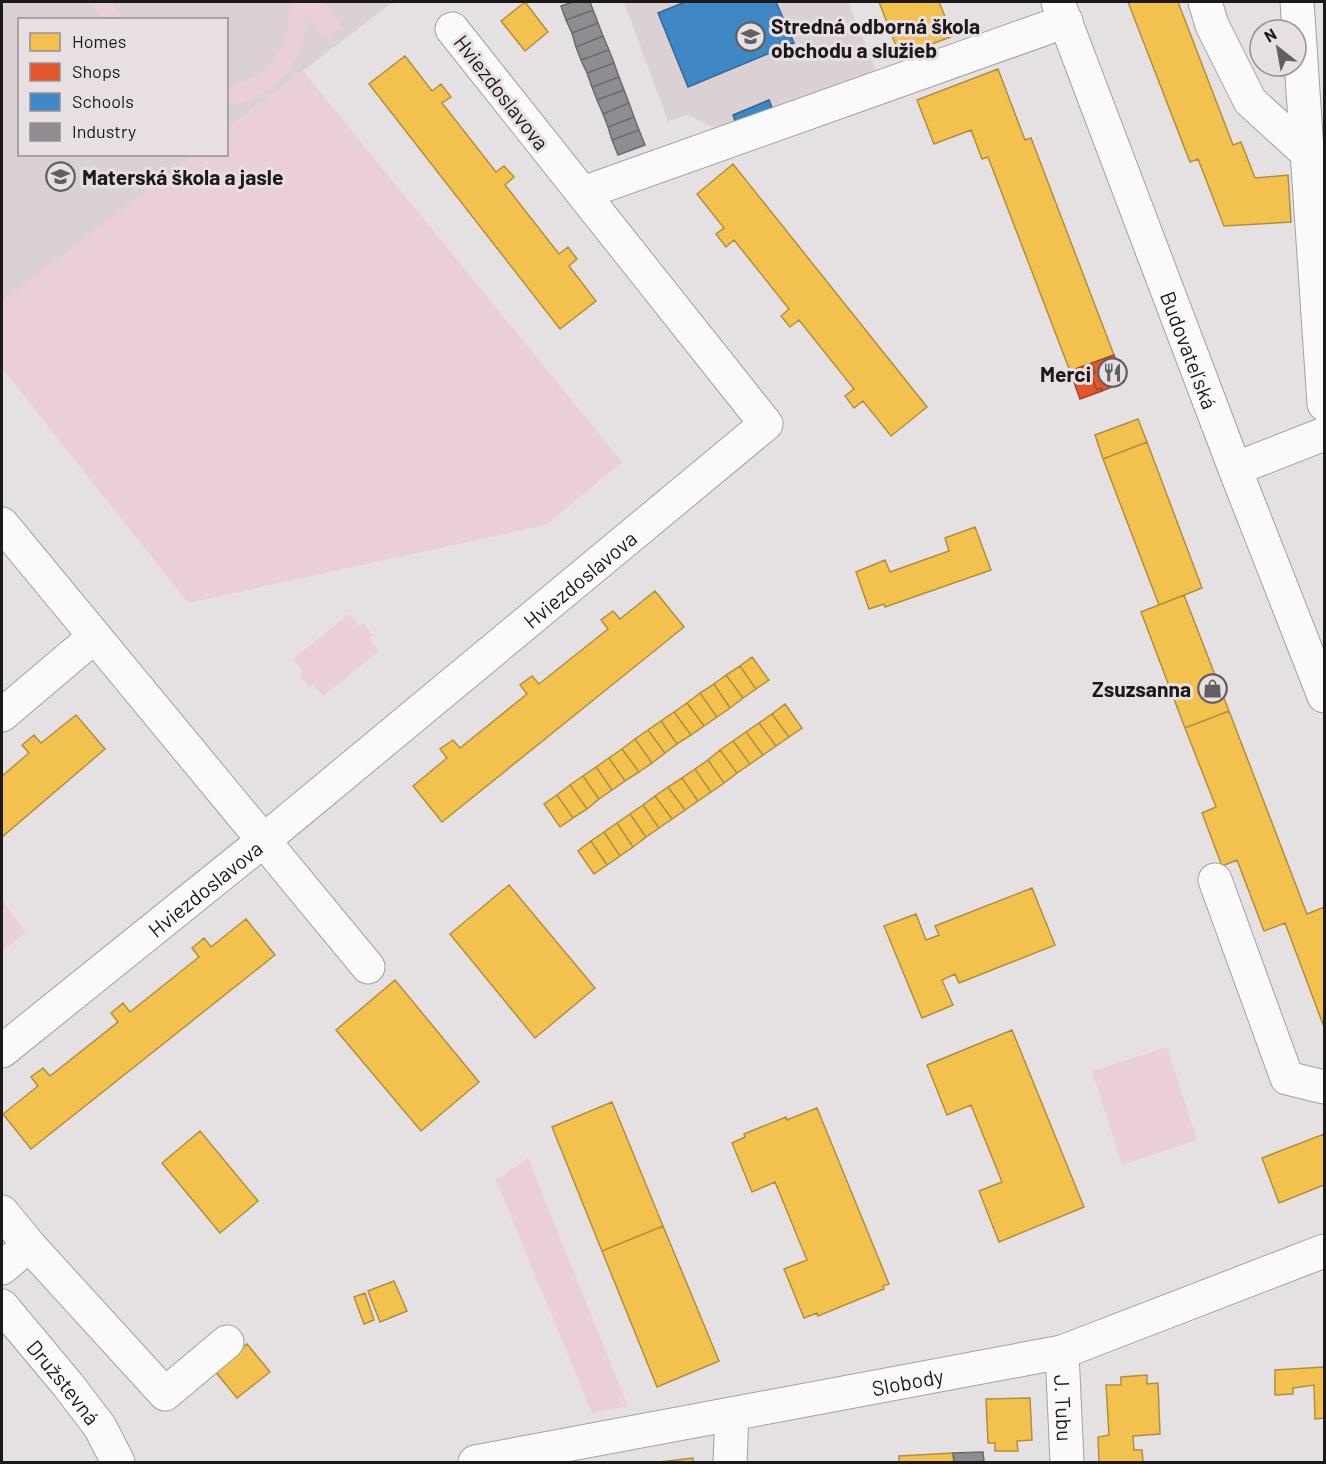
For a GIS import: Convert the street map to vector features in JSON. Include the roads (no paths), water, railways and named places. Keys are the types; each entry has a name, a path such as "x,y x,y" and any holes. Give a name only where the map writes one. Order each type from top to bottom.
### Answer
{"street":[{"path":"1205,2 1212,25 1250,101 1308,153"},
{"path":"1297,2 1324,405"},
{"path":"583,194 1062,11"},
{"name":"Budovateľská","path":"1062,11 1235,469 1317,655 1324,696"},
{"name":"Hviezdoslavova","path":"2,1051 263,841 766,424 452,29"},
{"path":"1235,469 1324,434"},
{"path":"2,524 368,967"},
{"path":"2,715 94,637"},
{"path":"1215,880 1287,1078 1324,1087"},
{"path":"2,1212 29,1245 165,1394 227,1342"},
{"path":"2,1268 29,1245"},
{"name":"Slobody","path":"475,1462 1062,1353 1324,1251"},
{"name":"Družstevná","path":"2,1306 100,1426 118,1462"},
{"name":"J. Tubu","path":"1062,1353 1067,1462"},
{"path":"730,1462 732,1414"}],"place":[{"name":"Stredná odborná škola obchodu a služieb","path":"750,37"},
{"name":"Materská škola a jasle","path":"61,176"},
{"name":"Merci","path":"1112,373"},
{"name":"Zsuzsanna","path":"1212,688"}]}
